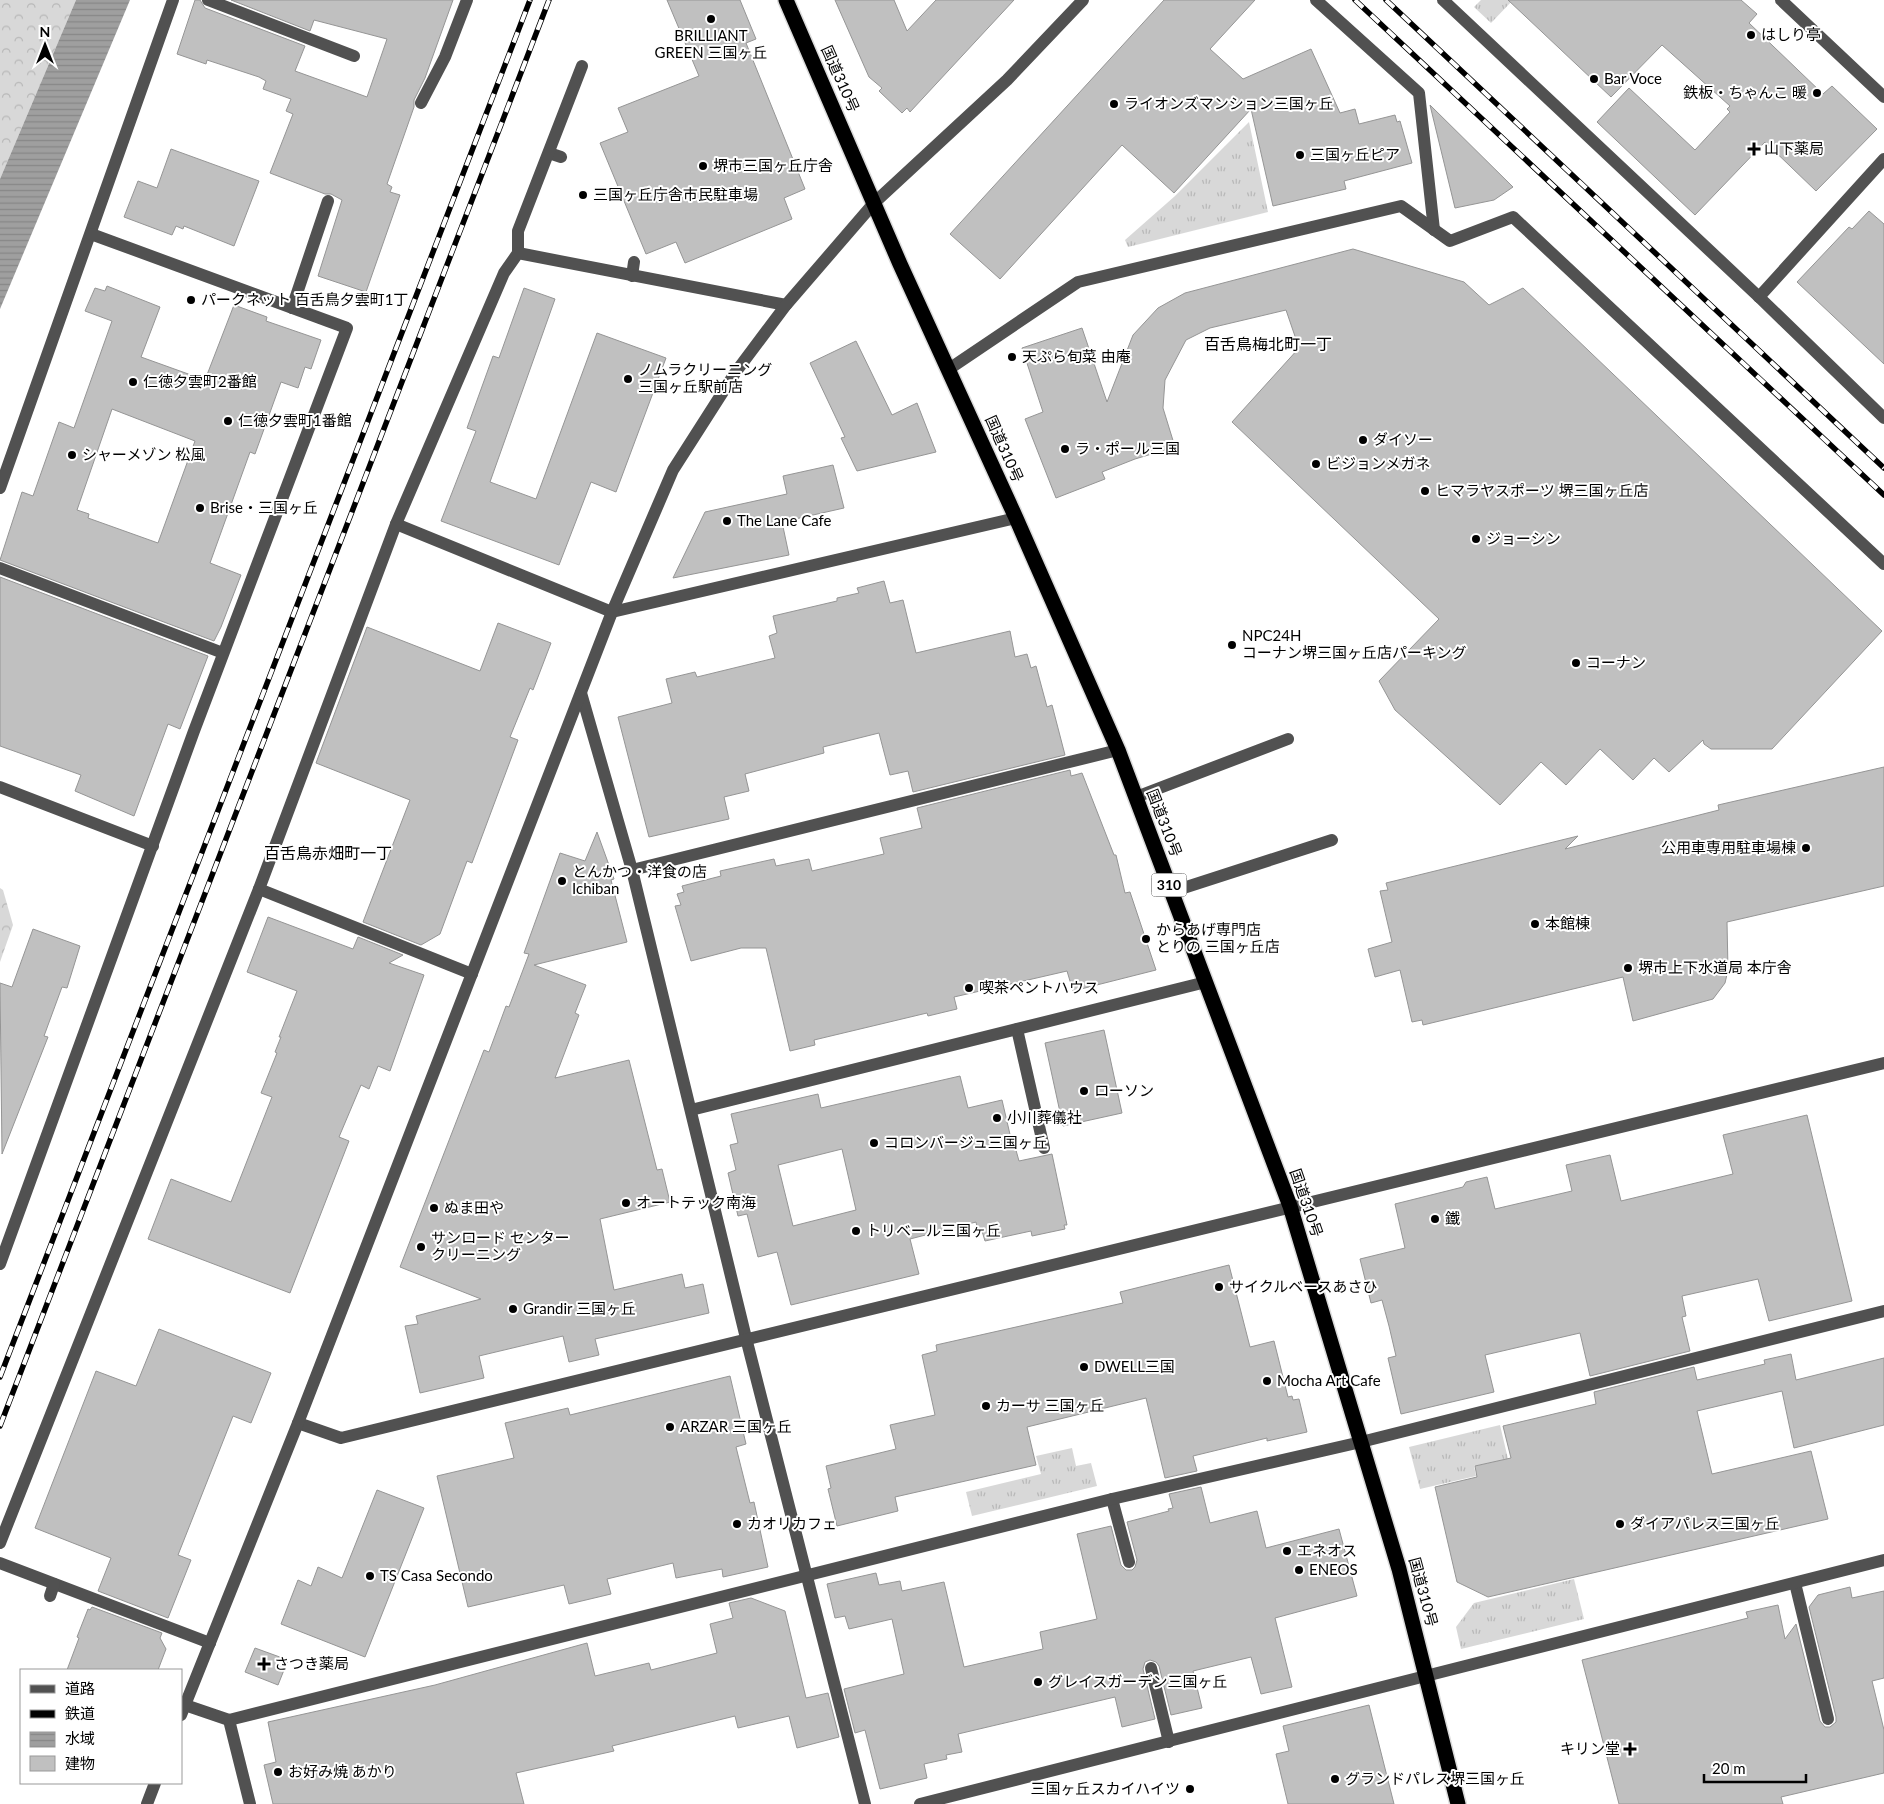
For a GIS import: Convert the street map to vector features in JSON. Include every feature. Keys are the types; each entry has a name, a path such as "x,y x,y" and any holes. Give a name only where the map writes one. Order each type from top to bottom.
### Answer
{"highway":[{"name":"国道310号","path":"786,0 874,203 1118,750 1290,1206 1399,1568 1458,1804"}],"street":[{"path":"0,488 173,0"},
{"path":"208,0 354,56"},
{"path":"421,103 445,57 467,0"},
{"path":"1084,0 1007,80 874,203 786,305 735,373 673,470 612,612 298,1423 183,1710 228,1720 1112,1499 1362,1442 1884,1311"},
{"path":"1316,0 1419,93 1434,230"},
{"path":"1443,0 1759,297 1884,418"},
{"path":"1781,0 1884,97"},
{"path":"0,1543 260,889 396,524 504,273 518,253 518,231 555,155 582,66"},
{"path":"1759,297 1884,159"},
{"path":"292,308 328,201"},
{"path":"949,369 1078,282 1401,206 1450,241 1512,217 1884,564"},
{"path":"0,1264 223,653 347,328 91,234"},
{"path":"518,253 786,305"},
{"path":"632,276 634,262"},
{"path":"396,524 612,612 1016,518"},
{"path":"0,568 223,653"},
{"path":"581,693 632,870 746,1338 865,1804"},
{"path":"1136,797 1288,740"},
{"path":"632,870 1118,750"},
{"path":"0,787 152,846"},
{"path":"1172,892 1332,840"},
{"path":"260,889 472,974"},
{"path":"691,1110 1206,982"},
{"path":"1017,1029 1044,1148"},
{"path":"298,1423 341,1438 746,1338 1884,1063"},
{"path":"1112,1499 1129,1562"},
{"path":"920,1804 1426,1678 1884,1560"},
{"path":"0,1563 52,1590 210,1643"},
{"path":"1794,1583 1828,1719"},
{"path":"1151,1668 1169,1742"},
{"path":"228,1720 250,1804"},
{"path":"147,1804 155,1784"}],"green space":[{"path":"0,0 76,0 0,179"},
{"path":"1481,0 1513,0 1491,23 1474,7"},
{"path":"1249,122 1268,212 1128,247 1125,240 1175,196"},
{"path":"0,888 3,890 13,925 0,962"},
{"path":"1500,1425 1508,1459 1474,1466 1476,1476 1420,1489 1409,1447"},
{"path":"1072,1448 1076,1466 1091,1463 1097,1486 972,1516 966,1492 1041,1474 1036,1456"},
{"path":"1574,1579 1584,1619 1461,1649 1456,1627 1474,1603"}],"water":[{"path":"76,0 130,0 0,309 0,179"}],"building":[{"path":"195,0 200,0 205,8 305,46 295,71 367,97 387,39 314,20 310,31 231,0 453,0 425,78 414,100 414,107 387,184 392,187 390,192 400,195 366,292 318,276 342,200 331,194 325,194 270,173 293,114 286,111 291,99 263,89 266,81 259,77 207,60 206,64 177,54"},
{"name":"堺市三国ヶ丘庁舎","path":"667,0 740,0 756,39 746,43 805,189 784,198 792,219 685,263 676,242 646,254 600,143 628,132 618,108 699,76"},
{"path":"835,0 894,0 907,31 936,0 1014,0 910,112 907,108 902,113 879,91 882,88 869,77"},
{"path":"1164,0 1255,0 1210,49 1243,79 1311,49 1340,113 1355,109 1359,124 1395,115 1397,122 1400,121 1412,163 1344,181 1346,189 1273,206 1251,109 1174,193 1122,145 1000,279 950,234"},
{"path":"1508,0 1741,0 1757,14 1749,23 1823,94 1832,86 1877,129 1816,191 1765,142 1695,215 1597,122 1629,88 1695,150 1730,112 1727,109 1730,106 1662,45 1611,97"},
{"path":"1430,105 1513,187 1494,200 1455,208"},
{"path":"171,149 259,181 234,246 184,226 183,229 176,226 172,235 124,217 138,181 157,188"},
{"path":"1869,211 1884,224 1884,364 1797,282 1849,227 1852,229"},
{"path":"1353,249 1464,282 1489,305 1523,288 1882,631 1772,749 1711,749 1704,744 1703,740 1669,772 1654,758 1633,780 1600,749 1566,785 1541,762 1500,805 1395,710 1379,681 1439,619 1232,422 1299,348 1286,310 1210,328 1186,340 1165,380 1163,408 1175,447 1135,459 1102,472 1105,479 1056,498 1025,419 1043,412 1022,348 1082,328 1107,402 1133,335 1158,308 1185,293"},
{"path":"107,286 160,307 141,357 205,380 234,305 267,317 266,321 321,340 311,369 305,367 298,388 281,382 255,454 250,452 210,563 241,575 214,641 0,560 22,492 33,496 59,422 74,428 112,321 85,311 95,288 105,291","holes":["112,409 195,441 158,543 88,518 89,514 77,510"]},
{"path":"524,288 555,299 490,482 536,499 597,333 666,358 616,492 591,482 559,565 441,521 476,431 467,428 493,356 499,358"},
{"path":"856,341 892,415 917,403 936,452 857,471 841,438 845,437 810,363"},
{"path":"833,465 844,508 782,522 789,555 673,578 705,512 787,494 783,476"},
{"path":"0,577 208,656 180,729 168,724 134,816 75,791 81,775 0,746"},
{"path":"884,581 890,603 903,600 916,653 1010,631 1015,657 1027,654 1031,668 1036,666 1047,707 1052,705 1065,755 913,792 908,771 890,775 879,733 823,747 824,753 745,774 749,791 724,797 729,819 649,837 618,717 672,703 666,679 695,672 697,677 775,658 769,636 777,633 773,616 837,601 837,598 859,593 857,588"},
{"path":"498,623 551,643 533,690 530,688 510,737 518,740 472,863 467,861 440,934 421,945 363,922 410,800 316,763 367,627 480,671"},
{"path":"1884,767 1884,886 1727,922 1728,970 1725,983 1713,999 1633,1021 1623,977 1423,1025 1422,1020 1412,1022 1400,970 1375,977 1368,949 1392,942 1380,891 1388,890 1386,883 1578,836 1565,849 1719,810 1718,805"},
{"path":"1070,770 1071,776 1082,773 1114,855 1116,855 1125,893 1130,892 1156,970 1073,991 1067,971 954,997 957,1009 928,1016 927,1013 814,1040 815,1045 790,1051 766,948 741,948 691,961 675,906 681,905 677,894 684,892 682,886 721,876 720,871 774,859 776,866 809,859 812,871 884,854 880,838 922,828 917,808"},
{"path":"597,832 614,879 611,880 627,942 534,965 586,985 575,1013 579,1015 555,1078 629,1060 657,1170 662,1169 670,1202 600,1219 614,1290 682,1274 685,1288 703,1284 709,1313 595,1339 599,1355 569,1362 563,1336 479,1356 484,1378 420,1393 405,1326 418,1324 416,1316 481,1299 400,1267 484,1050 489,1052 506,1006 509,1007 529,954 524,953 560,853 585,861"},
{"path":"268,917 353,949 358,937 403,955 389,963 424,975 390,1071 378,1066 369,1089 361,1085 339,1137 349,1141 290,1293 148,1239 171,1179 231,1202 272,1097 261,1093 277,1053 275,1052 281,1037 279,1037 297,991 247,972"},
{"path":"33,929 80,946 67,988 62,987 44,1036 48,1037 2,1154 0,983 12,987"},
{"path":"1104,1030 1122,1113 1063,1126 1045,1043"},
{"path":"960,1076 968,1108 1002,1100 1012,1143 1014,1143 1019,1161 1052,1154 1067,1225 1064,1225 1065,1229 1032,1236 1031,1231 985,1241 982,1231 978,1232 976,1222 910,1239 919,1274 791,1305 777,1252 758,1257 747,1214 738,1216 728,1173 736,1170 730,1145 738,1143 731,1114 818,1094 821,1108","holes":["842,1149 856,1210 793,1226 778,1165"]},
{"path":"1807,1115 1852,1301 1769,1321 1758,1279 1682,1296 1686,1316 1682,1317 1690,1351 1590,1376 1580,1333 1485,1355 1494,1392 1401,1414 1388,1358 1396,1356 1389,1326 1382,1300 1371,1303 1360,1259 1405,1248 1395,1204 1463,1187 1466,1182 1487,1177 1495,1209 1572,1191 1566,1165 1610,1155 1621,1201 1733,1174 1723,1135"},
{"path":"1229,1265 1250,1347 1274,1341 1288,1397 1292,1396 1293,1400 1299,1399 1307,1432 1267,1441 1267,1438 1193,1456 1197,1471 1165,1478 1146,1398 1027,1427 1036,1465 895,1497 898,1511 837,1526 828,1489 831,1488 826,1466 896,1449 890,1425 935,1415 922,1355 937,1351 936,1345 1123,1303 1120,1292"},
{"path":"159,1329 271,1373 251,1423 233,1416 178,1555 191,1560 168,1618 98,1591 111,1558 35,1528 96,1371 136,1386"},
{"path":"1791,1354 1796,1380 1884,1358 1884,1425 1794,1448 1782,1391 1697,1411 1712,1474 1811,1451 1828,1519 1488,1597 1457,1582 1435,1487 1477,1477 1475,1466 1511,1458 1503,1426 1596,1404 1594,1392 1694,1367 1697,1380 1765,1364 1764,1360"},
{"path":"730,1376 746,1444 736,1447 750,1503 754,1502 768,1567 723,1577 722,1569 676,1578 673,1563 607,1579 611,1594 569,1604 564,1585 468,1607 437,1476 514,1458 505,1423 568,1408 570,1415"},
{"path":"1201,1487 1210,1523 1257,1511 1266,1548 1339,1529 1357,1596 1275,1618 1292,1687 1261,1694 1251,1657 1193,1671 1202,1708 1171,1715 1159,1666 1156,1662 1150,1660 1145,1662 1143,1669 1155,1719 1122,1727 1115,1697 958,1734 962,1752 946,1755 947,1759 924,1764 927,1778 880,1789 865,1730 855,1733 844,1689 904,1674 892,1619 849,1629 845,1616 835,1618 827,1584 876,1573 879,1585 900,1581 902,1591 944,1582 964,1667 1043,1649 1040,1632 1097,1619 1077,1534 1111,1526 1121,1565 1126,1570 1132,1570 1137,1560 1127,1522 1169,1511 1168,1509 1173,1508 1169,1494"},
{"name":"TS Casa Secondo","path":"377,1490 424,1508 365,1657 281,1624 298,1580 311,1586 318,1567 342,1578"},
{"path":"1850,1587 1852,1598 1884,1591 1884,1678 1872,1681 1884,1730 1884,1773 1781,1797 1783,1804 1619,1804 1582,1660 1748,1618 1746,1612 1778,1605 1785,1639 1796,1624 1820,1721 1825,1727 1830,1727 1836,1722 1836,1717 1809,1607 1818,1595"},
{"path":"751,1598 785,1611 806,1698 828,1693 839,1737 797,1748 789,1716 738,1728 735,1716 612,1746 614,1751 516,1773 524,1804 273,1804 264,1765 276,1762 268,1722 435,1685 587,1643 595,1676 649,1663 651,1670 717,1653 710,1624 733,1618 729,1603"},
{"path":"92,1607 162,1633 160,1638 166,1649 158,1669 67,1669 79,1638 77,1637 88,1609 90,1610"},
{"path":"255,1648 288,1660 278,1685 245,1672"},
{"name":"グランドパレス堺三国ヶ丘","path":"1369,1705 1394,1804 1288,1804 1276,1754 1289,1751 1283,1726"}],"railway":[{"path":"0,1377 530,0"},
{"path":"0,1426 549,0"},
{"path":"1355,0 1884,495"},
{"path":"1386,0 1884,468"}],"place":[{"name":"BRILLIANT GREEN 三国ヶ丘","path":"711,19"},
{"name":"はしり亭","path":"1751,35"},
{"name":"Bar Voce","path":"1594,79"},
{"name":"鉄板・ちゃんこ 暖","path":"1817,93"},
{"name":"ライオンズマンション三国ヶ丘","path":"1114,104"},
{"name":"山下薬局","path":"1754,149"},
{"name":"三国ヶ丘ピア","path":"1300,155"},
{"name":"堺市三国ヶ丘庁舎","path":"703,166"},
{"name":"三国ヶ丘庁舎市民駐車場","path":"583,195"},
{"name":"パークネット 百舌鳥夕雲町1丁","path":"191,300"},
{"name":"天ぷら旬菜 由庵","path":"1012,357"},
{"name":"ノムラクリーニング 三国ヶ丘駅前店","path":"628,379"},
{"name":"仁徳夕雲町2番館","path":"133,382"},
{"name":"仁徳夕雲町1番館","path":"228,421"},
{"name":"ダイソー","path":"1363,440"},
{"name":"ラ・ポール三国","path":"1065,449"},
{"name":"シャーメゾン 松風","path":"72,455"},
{"name":"ビジョンメガネ","path":"1316,464"},
{"name":"ヒマラヤスポーツ 堺三国ヶ丘店","path":"1425,491"},
{"name":"Brise・三国ヶ丘","path":"200,508"},
{"name":"The Lane Cafe","path":"727,521"},
{"name":"ジョーシン","path":"1476,539"},
{"name":"NPC24H コーナン堺三国ヶ丘店パーキング","path":"1232,645"},
{"name":"コーナン","path":"1576,663"},
{"name":"公用車専用駐車場棟","path":"1806,848"},
{"name":"とんかつ・洋食の店 Ichiban","path":"562,881"},
{"name":"本館棟","path":"1535,924"},
{"name":"からあげ専門店 とりの 三国ヶ丘店","path":"1146,939"},
{"name":"堺市上下水道局 本庁舎","path":"1628,968"},
{"name":"喫茶ペントハウス","path":"969,988"},
{"name":"ローソン","path":"1084,1091"},
{"name":"小川葬儀社","path":"997,1118"},
{"name":"コロンバージュ三国ヶ丘","path":"874,1143"},
{"name":"オートテック南海","path":"626,1203"},
{"name":"ぬま田や","path":"434,1208"},
{"name":"鐵","path":"1435,1219"},
{"name":"トリベール三国ヶ丘","path":"856,1231"},
{"name":"サンロード センター クリーニング","path":"421,1247"},
{"name":"サイクルベースあさひ","path":"1219,1287"},
{"name":"Grandir 三国ヶ丘","path":"513,1309"},
{"name":"DWELL三国","path":"1084,1367"},
{"name":"Mocha Art Cafe","path":"1267,1381"},
{"name":"カーサ 三国ヶ丘","path":"986,1406"},
{"name":"ARZAR 三国ヶ丘","path":"670,1427"},
{"name":"カオリカフェ","path":"737,1524"},
{"name":"ダイアパレス三国ヶ丘","path":"1620,1524"},
{"name":"エネオス","path":"1287,1551"},
{"name":"ENEOS","path":"1299,1570"},
{"name":"TS Casa Secondo","path":"370,1576"},
{"name":"さつき薬局","path":"264,1664"},
{"name":"グレイスガーデン三国ヶ丘","path":"1038,1682"},
{"name":"キリン堂","path":"1630,1749"},
{"name":"お好み焼 あかり","path":"278,1772"},
{"name":"グランドパレス堺三国ヶ丘","path":"1335,1779"},
{"name":"三国ヶ丘スカイハイツ","path":"1190,1789"}],"district":[{"name":"百舌鳥梅北町一丁","path":"1268,344"},
{"name":"百舌鳥赤畑町一丁","path":"328,853"}]}
